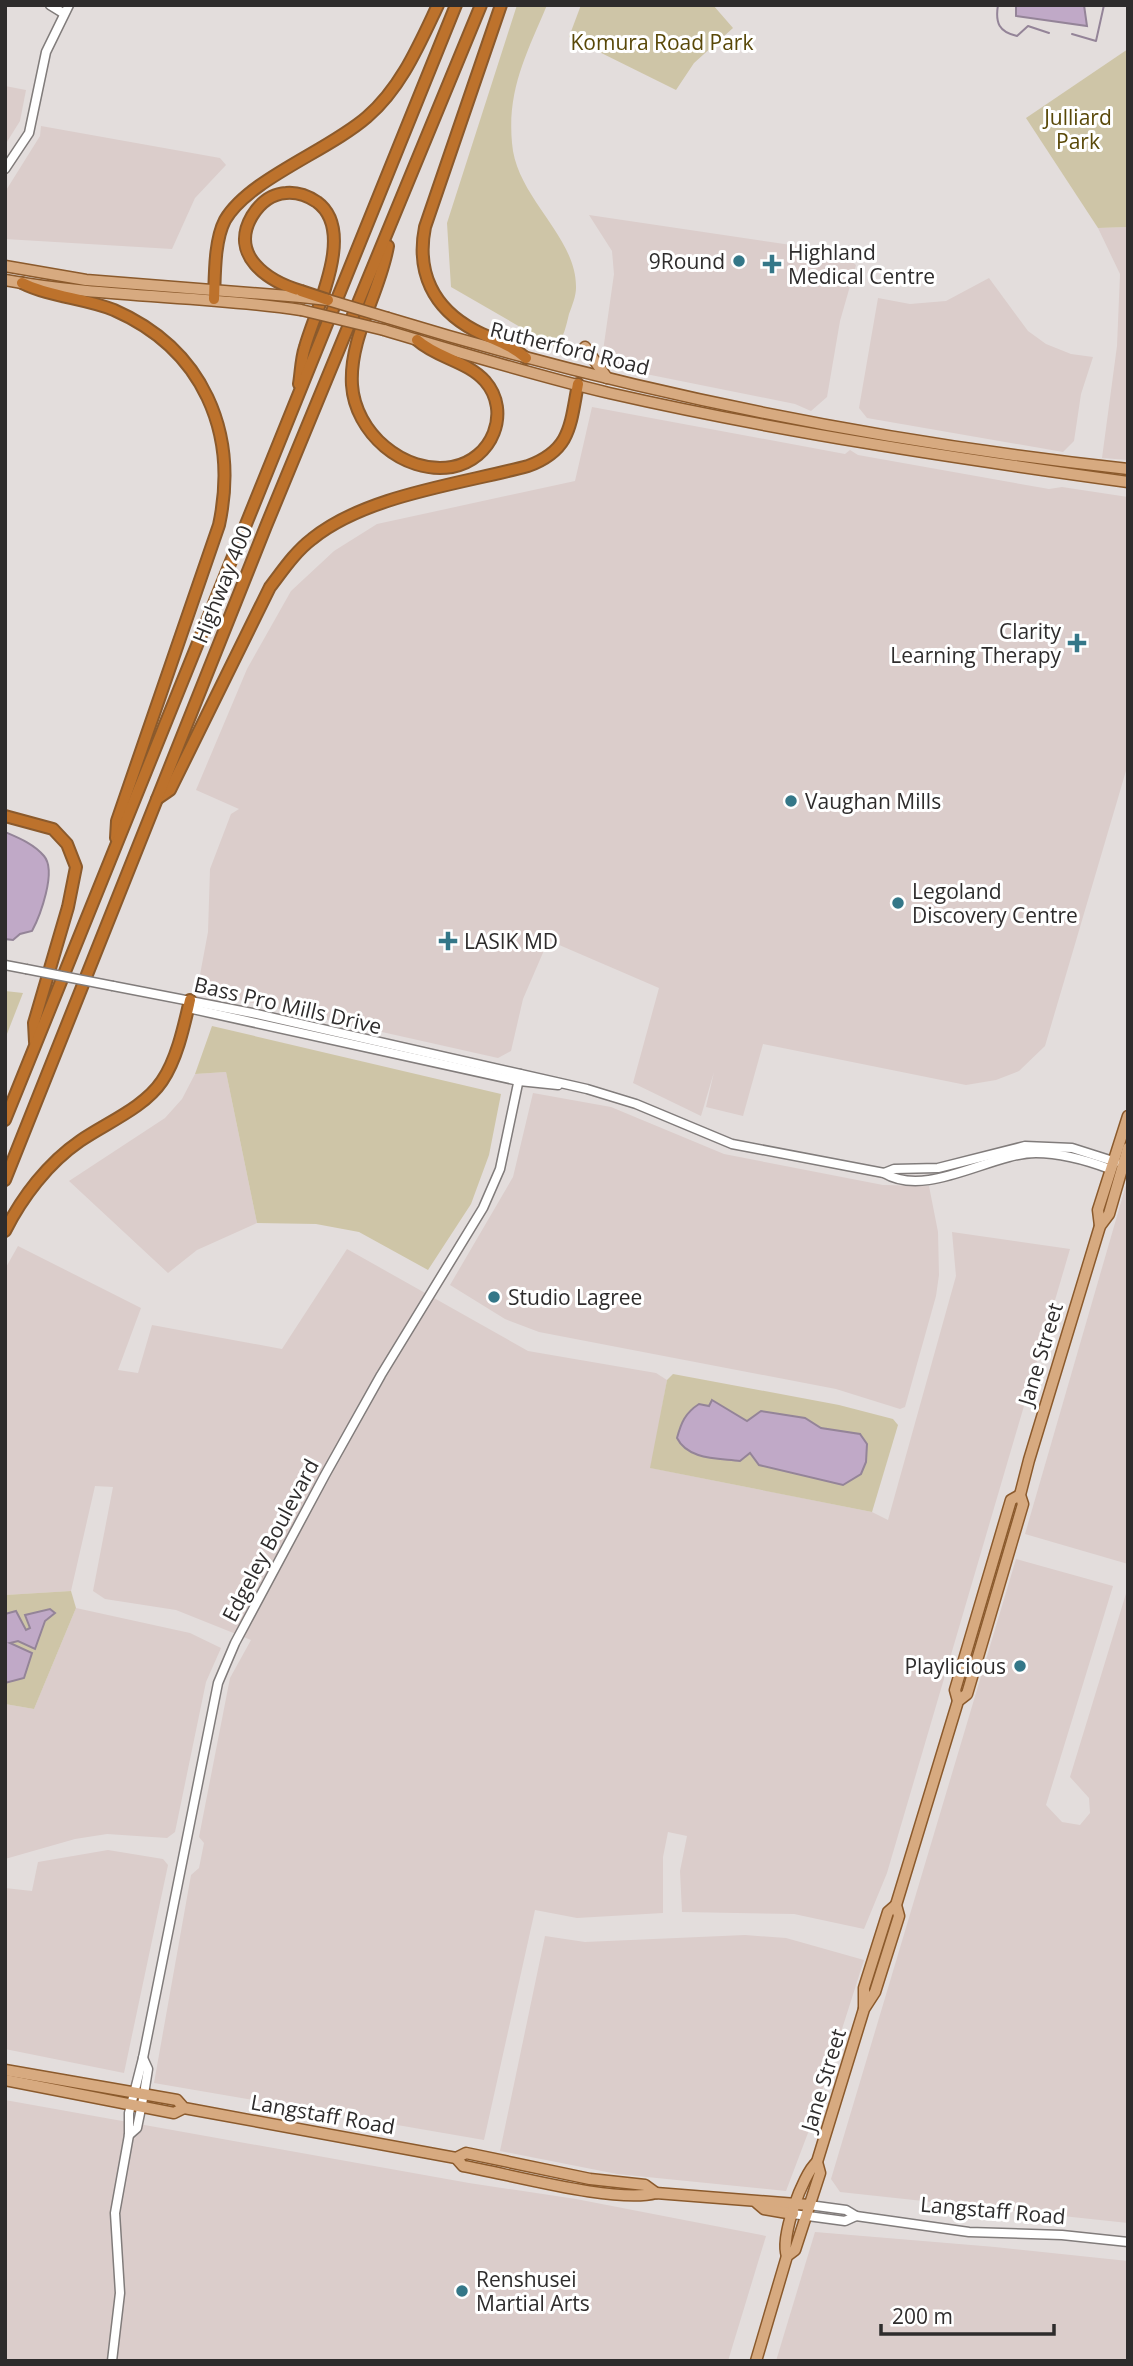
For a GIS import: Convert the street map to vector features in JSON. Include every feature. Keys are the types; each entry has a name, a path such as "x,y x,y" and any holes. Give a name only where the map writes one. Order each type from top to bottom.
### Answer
{"highway":[{"path":"214,294 224,222 236,206 256,189 343,137 380,105 405,72 438,5"},
{"name":"Highway 400","path":"5,1120 114,855 207,614 296,402 456,5"},
{"name":"Highway 400","path":"5,1180 157,799 481,5"},
{"path":"501,5 425,227 422,261 430,289 450,313 476,331 511,345 526,358"},
{"path":"296,402 304,350 333,257 335,234 329,216 313,199 299,194 274,195 261,204 248,223 246,246 261,273 274,282 301,294 328,300"},
{"path":"392,223 387,255 352,365 352,387 358,412 373,437 414,463 452,467 468,462 493,437 498,419 496,398 485,381 468,368 428,350 417,340"},
{"path":"22,283 111,309 158,337 177,354 205,392 223,440 227,478 219,525 117,821 114,855"},
{"path":"157,799 170,790 270,587 304,546 338,520 360,509 528,466 551,457 565,439 578,384"},
{"path":"5,816 53,830 67,844 76,867 68,907 34,1023 35,1045"},
{"path":"5,1231 36,1182 64,1154 139,1103 161,1083 174,1055 189,1004"}],"main road":[{"name":"Rutherford Road","path":"5,266 86,280 214,294 301,310 578,384 813,433 958,458 1128,482"},
{"name":"Rutherford Road","path":"5,280 61,290 301,294"},
{"name":"Rutherford Road","path":"328,300 607,379 931,443 1128,469"},
{"path":"585,346 607,379"},
{"path":"576,371 578,384"},
{"name":"Jane Street","path":"756,2361 787,2256 795,2250 820,2174 817,2162 864,2009 875,1992 899,1916 896,1905 958,1701 955,1690 1011,1500 1020,1495 1100,1226 1109,1214 1115,1165 1128,1116"},
{"name":"Jane Street","path":"1115,1165 1128,1147"},
{"name":"Langstaff Road","path":"5,2070 177,2100 184,2108"},
{"name":"Langstaff Road","path":"5,2080 174,2113 184,2108 456,2158 466,2153 590,2179 645,2185 656,2193 757,2203 765,2200 808,2211"},
{"name":"Jane Street","path":"787,2256 783,2247 795,2208 809,2169 817,2162"}],"street":[{"path":"5,169 29,133 46,52 66,9 50,5"},
{"name":"Bass Pro Mills Drive","path":"5,965 113,986 519,1078 612,1095 732,1144 884,1173 894,1168 938,1168 1025,1146 1072,1148 1115,1165"},
{"name":"Edgeley Boulevard","path":"111,2361 120,2293 115,2213 129,2135 127,2127 139,2094 142,2059 218,1682 234,1643 336,1454 483,1208 500,1168 519,1078"},
{"name":"Langstaff Road","path":"808,2211 845,2221 856,2216 969,2232 1062,2235 1128,2242"}],"shaded area":[{"path":"1016,5 1084,5 1087,26 1016,16"},
{"path":"5,86 26,90 20,121 5,145"},
{"path":"41,126 220,158 226,165 195,198 172,249 5,239 5,192 40,136"},
{"path":"589,215 798,246 856,265 840,321 827,397 811,411 795,404 601,365 614,274 612,251"},
{"path":"1128,227 1128,460 1102,458 1117,346 1120,274 1098,228"},
{"path":"989,278 1028,331 1046,344 1071,354 1093,357 1081,394 1074,441 1063,452 867,418 859,408 878,298 910,304 946,301"},
{"path":"592,407 845,454 850,450 858,455 1049,489 1062,487 1128,497 1128,764 1045,1046 1019,1071 996,1080 966,1085 763,1044 743,1116 706,1107 714,1072 701,1116 633,1083 659,988 543,938 545,948 523,999 511,1051 498,1058 208,993 199,980 208,932 210,869 231,814 239,809 196,790 247,669 291,591 334,551 377,524 575,481"},
{"path":"5,832 40,852 48,863 49,872 43,905 32,931 20,934 13,940 5,939"},
{"path":"226,1072 257,1223 197,1250 168,1273 69,1181 165,1118 182,1099 195,1074"},
{"path":"533,1093 611,1107 724,1154 883,1185 929,1186 938,1232 939,1275 936,1296 905,1407 900,1409 836,1389 539,1332 505,1319 450,1285 513,1177"},
{"path":"1128,1185 1128,1564 1025,1534"},
{"path":"952,1232 1070,1249 887,1873 864,1929 794,1914 682,1912 680,1871 687,1836 668,1832 663,1857 663,1913 577,1918 535,1910 484,2140 154,2083 191,1875 199,1868 204,1843 199,1837 230,1678 251,1640 176,1610 105,1599 93,1591 113,1487 95,1486 71,1591 5,1595 5,1269 18,1246 141,1308 118,1370 138,1373 152,1325 282,1349 347,1249 528,1351 656,1373 667,1380 651,1468 872,1512 888,1520 956,1276"},
{"path":"712,1400 747,1421 761,1411 805,1418 821,1428 860,1434 867,1444 866,1462 861,1474 843,1485 759,1465 750,1453 740,1461 696,1454 682,1445 677,1438 682,1423 694,1407 699,1404 709,1406"},
{"path":"1016,1559 1113,1586 1046,1805 1062,1822 1080,1825 1090,1813 1089,1798 1070,1777 1128,1587 1128,2223 840,2192 831,2179"},
{"path":"76,1608 190,1633 221,1648 206,1682 175,1832 167,1838 107,1834 75,1839 5,1859 5,1704 34,1709"},
{"path":"50,1609 55,1613 45,1621 35,1649 18,1641 10,1643 32,1653 24,1678 5,1683 5,1614 16,1611 26,1630 30,1628 25,1615"},
{"path":"108,1850 163,1859 168,1865 124,2073 5,2049 5,1888 32,1891 38,1862"},
{"path":"745,1935 786,1938 864,1960 814,2117 786,2191 617,2174 500,2151 545,1936 585,1942"},
{"path":"5,2100 469,2183 576,2199 766,2236 728,2361 5,2361"},
{"path":"815,2232 1128,2261 1128,2361 776,2361"}],"green space":[{"path":"517,5 547,5 520,72 511,124 516,163 524,182 567,251 574,269 575,298 561,340 555,347 451,287 447,223"},
{"name":"Komura Road Park","path":"581,5 713,5 733,28 694,63 676,90 569,37"},
{"name":"Julliard Park","path":"1128,49 1128,227 1098,228 1026,118"},
{"path":"5,991 23,993 5,1039"},
{"path":"212,1026 501,1094 489,1155 471,1204 428,1270 359,1232 316,1224 257,1223 226,1072 195,1074"},
{"path":"673,1374 839,1405 893,1419 898,1425 872,1512 650,1468 667,1380"},
{"path":"71,1591 76,1608 34,1709 5,1704 5,1595"}],"waterway":[{"path":"998,5 998,22 1006,32 1017,36 1028,26 1049,33"},
{"path":"1072,34 1096,41 1104,5"}],"place":[{"name":"9Round","path":"739,261"},
{"name":"Highland Medical Centre","path":"772,264"},
{"name":"Clarity Learning Therapy","path":"1077,643"},
{"name":"Vaughan Mills","path":"791,801"},
{"name":"Legoland Discovery Centre","path":"898,903"},
{"name":"LASIK MD","path":"448,941"},
{"name":"Studio Lagree","path":"494,1297"},
{"name":"Playlicious","path":"1020,1666"},
{"name":"Renshusei Martial Arts","path":"462,2291"}]}
